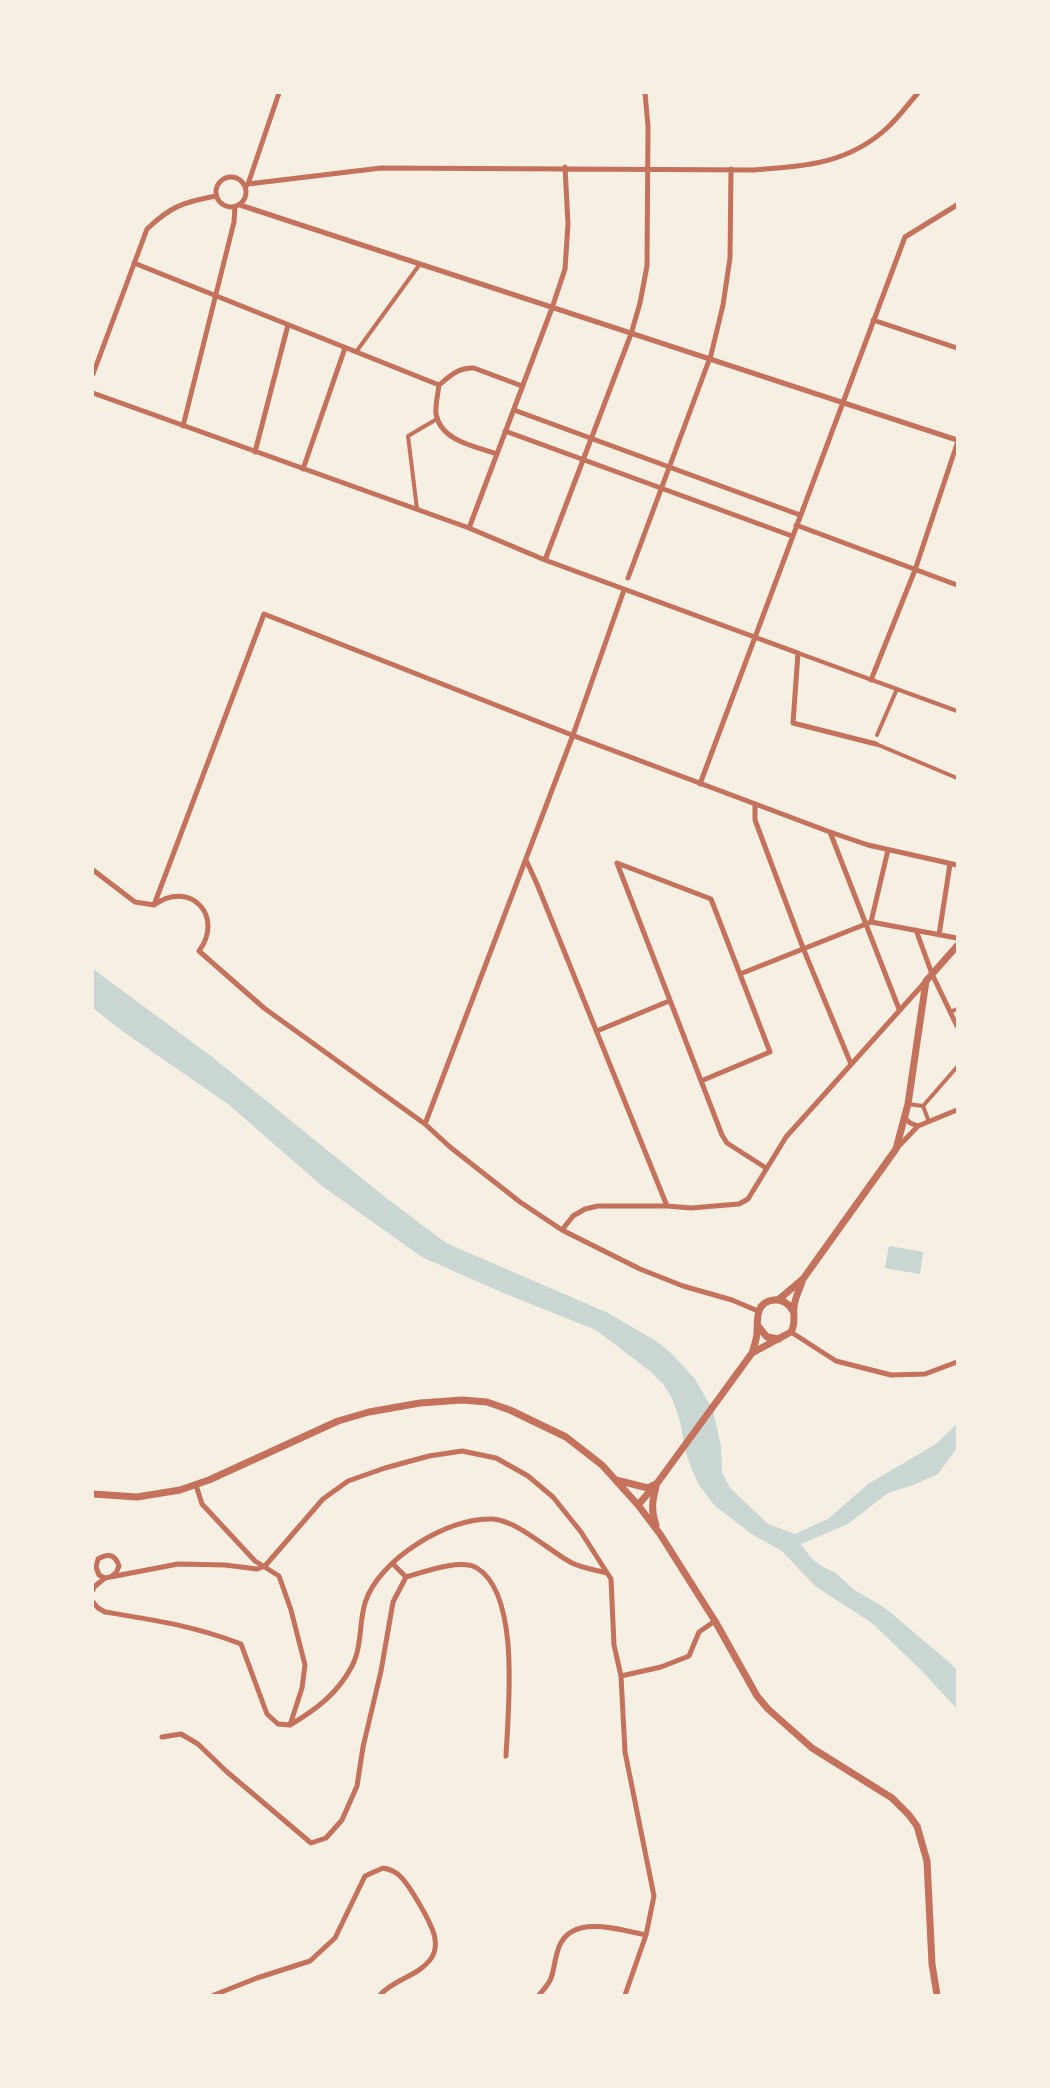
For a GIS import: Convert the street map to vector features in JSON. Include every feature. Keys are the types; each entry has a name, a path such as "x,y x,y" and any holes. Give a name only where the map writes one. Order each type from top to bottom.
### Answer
{"street":[{"path":"183,426 237,206 246,196 246,185 279,93"},
{"path":"545,560 631,334 640,303 647,266 649,168 645,93"},
{"path":"871,680 915,570 957,442 420,264 237,206 225,206 218,201 216,196 218,183 227,177 238,179 246,185 381,168 731,169 809,166 839,158 863,146 887,128 918,93"},
{"path":"468,528 565,269 568,224 565,168"},
{"path":"628,578 709,359 723,305 730,258 731,169"},
{"path":"93,374 147,229 161,215 185,201 216,196"},
{"path":"700,783 905,237 957,205"},
{"path":"134,263 439,385"},
{"path":"356,352 420,264"},
{"path":"873,320 957,348"},
{"path":"255,452 288,325"},
{"path":"303,469 345,348"},
{"path":"497,454 453,438 439,425 435,411 439,385 457,371 474,368 522,386"},
{"path":"93,393 468,528 624,590 957,711"},
{"path":"514,410 800,515"},
{"path":"417,510 408,436 437,419"},
{"path":"506,431 582,461 792,536"},
{"path":"796,525 957,585"},
{"path":"425,1124 573,735 624,590"},
{"path":"154,904 264,614 573,735 830,832 888,850 954,865 939,935"},
{"path":"798,653 793,723 876,744 957,778"},
{"path":"877,735 897,689"},
{"path":"755,804 755,820 803,948 851,1064"},
{"path":"830,832 868,924 899,1009"},
{"path":"868,924 888,850"},
{"path":"525,860 537,884 668,1206"},
{"path":"701,1081 770,1052 740,974 711,899 617,863 669,1001 701,1081 727,1143 766,1168"},
{"path":"93,870 135,902 154,904 174,895 184,896 201,906 209,923 209,933 199,951 210,962 276,1017 425,1124 450,1147 520,1202 562,1230 651,1273 758,1311"},
{"path":"740,974 868,924 957,938"},
{"path":"916,930 932,974 957,1026"},
{"path":"562,1230 573,1216 585,1209 598,1206 691,1208 740,1204 748,1199 786,1137 957,945"},
{"path":"896,1149 908,1104 926,981"},
{"path":"597,1031 669,1001"},
{"path":"950,1012 957,1009"},
{"path":"923,1106 957,1067"},
{"path":"908,1104 923,1106"},
{"path":"923,1106 929,1122"},
{"path":"638,1505 659,1481 752,1353 758,1326 758,1311 765,1303 778,1300 803,1279 896,1149 918,1126 957,1110"},
{"path":"905,1118 918,1126"},
{"path":"793,1311 803,1279"},
{"path":"752,1353 791,1332 795,1320 793,1311 786,1303 778,1300"},
{"path":"758,1326 767,1337 779,1339"},
{"path":"791,1332 836,1361 891,1375 925,1374 957,1362"},
{"path":"93,1494 137,1497 164,1494 196,1485 338,1421 385,1408 462,1400 481,1401 500,1406 566,1437 586,1451 616,1480 660,1534 715,1621 757,1696 768,1709 812,1748 892,1798 917,1826 927,1861 933,1971 937,1995"},
{"path":"93,1590 94,1587 108,1578 116,1573 119,1566 117,1559 111,1555 104,1555 98,1559 96,1567 99,1575 108,1578 178,1564 225,1565 257,1569 265,1566 322,1499 348,1481 407,1462 462,1451 496,1458 528,1476 553,1497 574,1523 611,1579 614,1645 621,1676 625,1752 654,1896 646,1935 625,1995"},
{"path":"616,1480 648,1488 659,1481"},
{"path":"659,1481 652,1501 652,1515 660,1534"},
{"path":"196,1485 202,1504 255,1561 279,1576 291,1610 305,1665 302,1688 290,1725"},
{"path":"93,1602 105,1612 168,1622 211,1632 241,1644 267,1714 278,1724 290,1725 323,1704 341,1686 354,1663 364,1604 372,1585 416,1544 442,1530 472,1521 494,1519 520,1529 573,1563 607,1573"},
{"path":"393,1564 406,1576"},
{"path":"406,1576 457,1564 477,1567 490,1581 499,1597 506,1619 509,1665 506,1756"},
{"path":"162,1737 181,1734 190,1739 311,1843 326,1838 342,1820 357,1786 393,1602 406,1576"},
{"path":"621,1676 661,1667 689,1656 699,1632 715,1621"},
{"path":"214,1995 310,1961 335,1938 365,1876 383,1868 396,1873 407,1884 435,1937 435,1949 431,1958 416,1971 390,1986 380,1995"},
{"path":"539,1995 550,1982 555,1970 556,1953 563,1939 571,1931 580,1927 595,1927 646,1935"}],"shaded area":[{"path":"93,969 211,1056 385,1197 446,1243 608,1313 656,1341 671,1353 695,1379 713,1410 721,1446 722,1472 730,1488 768,1524 795,1534 828,1519 868,1484 936,1444 957,1424 957,1448 938,1474 888,1493 848,1524 801,1544 811,1558 836,1573 853,1589 885,1608 957,1670 957,1709 922,1671 872,1623 815,1586 782,1551 753,1535 715,1506 699,1485 692,1470 672,1398 651,1372 596,1330 422,1257 322,1186 228,1104 125,1033 93,1008"},
{"path":"889,1246 923,1252 920,1274 885,1268"}]}
